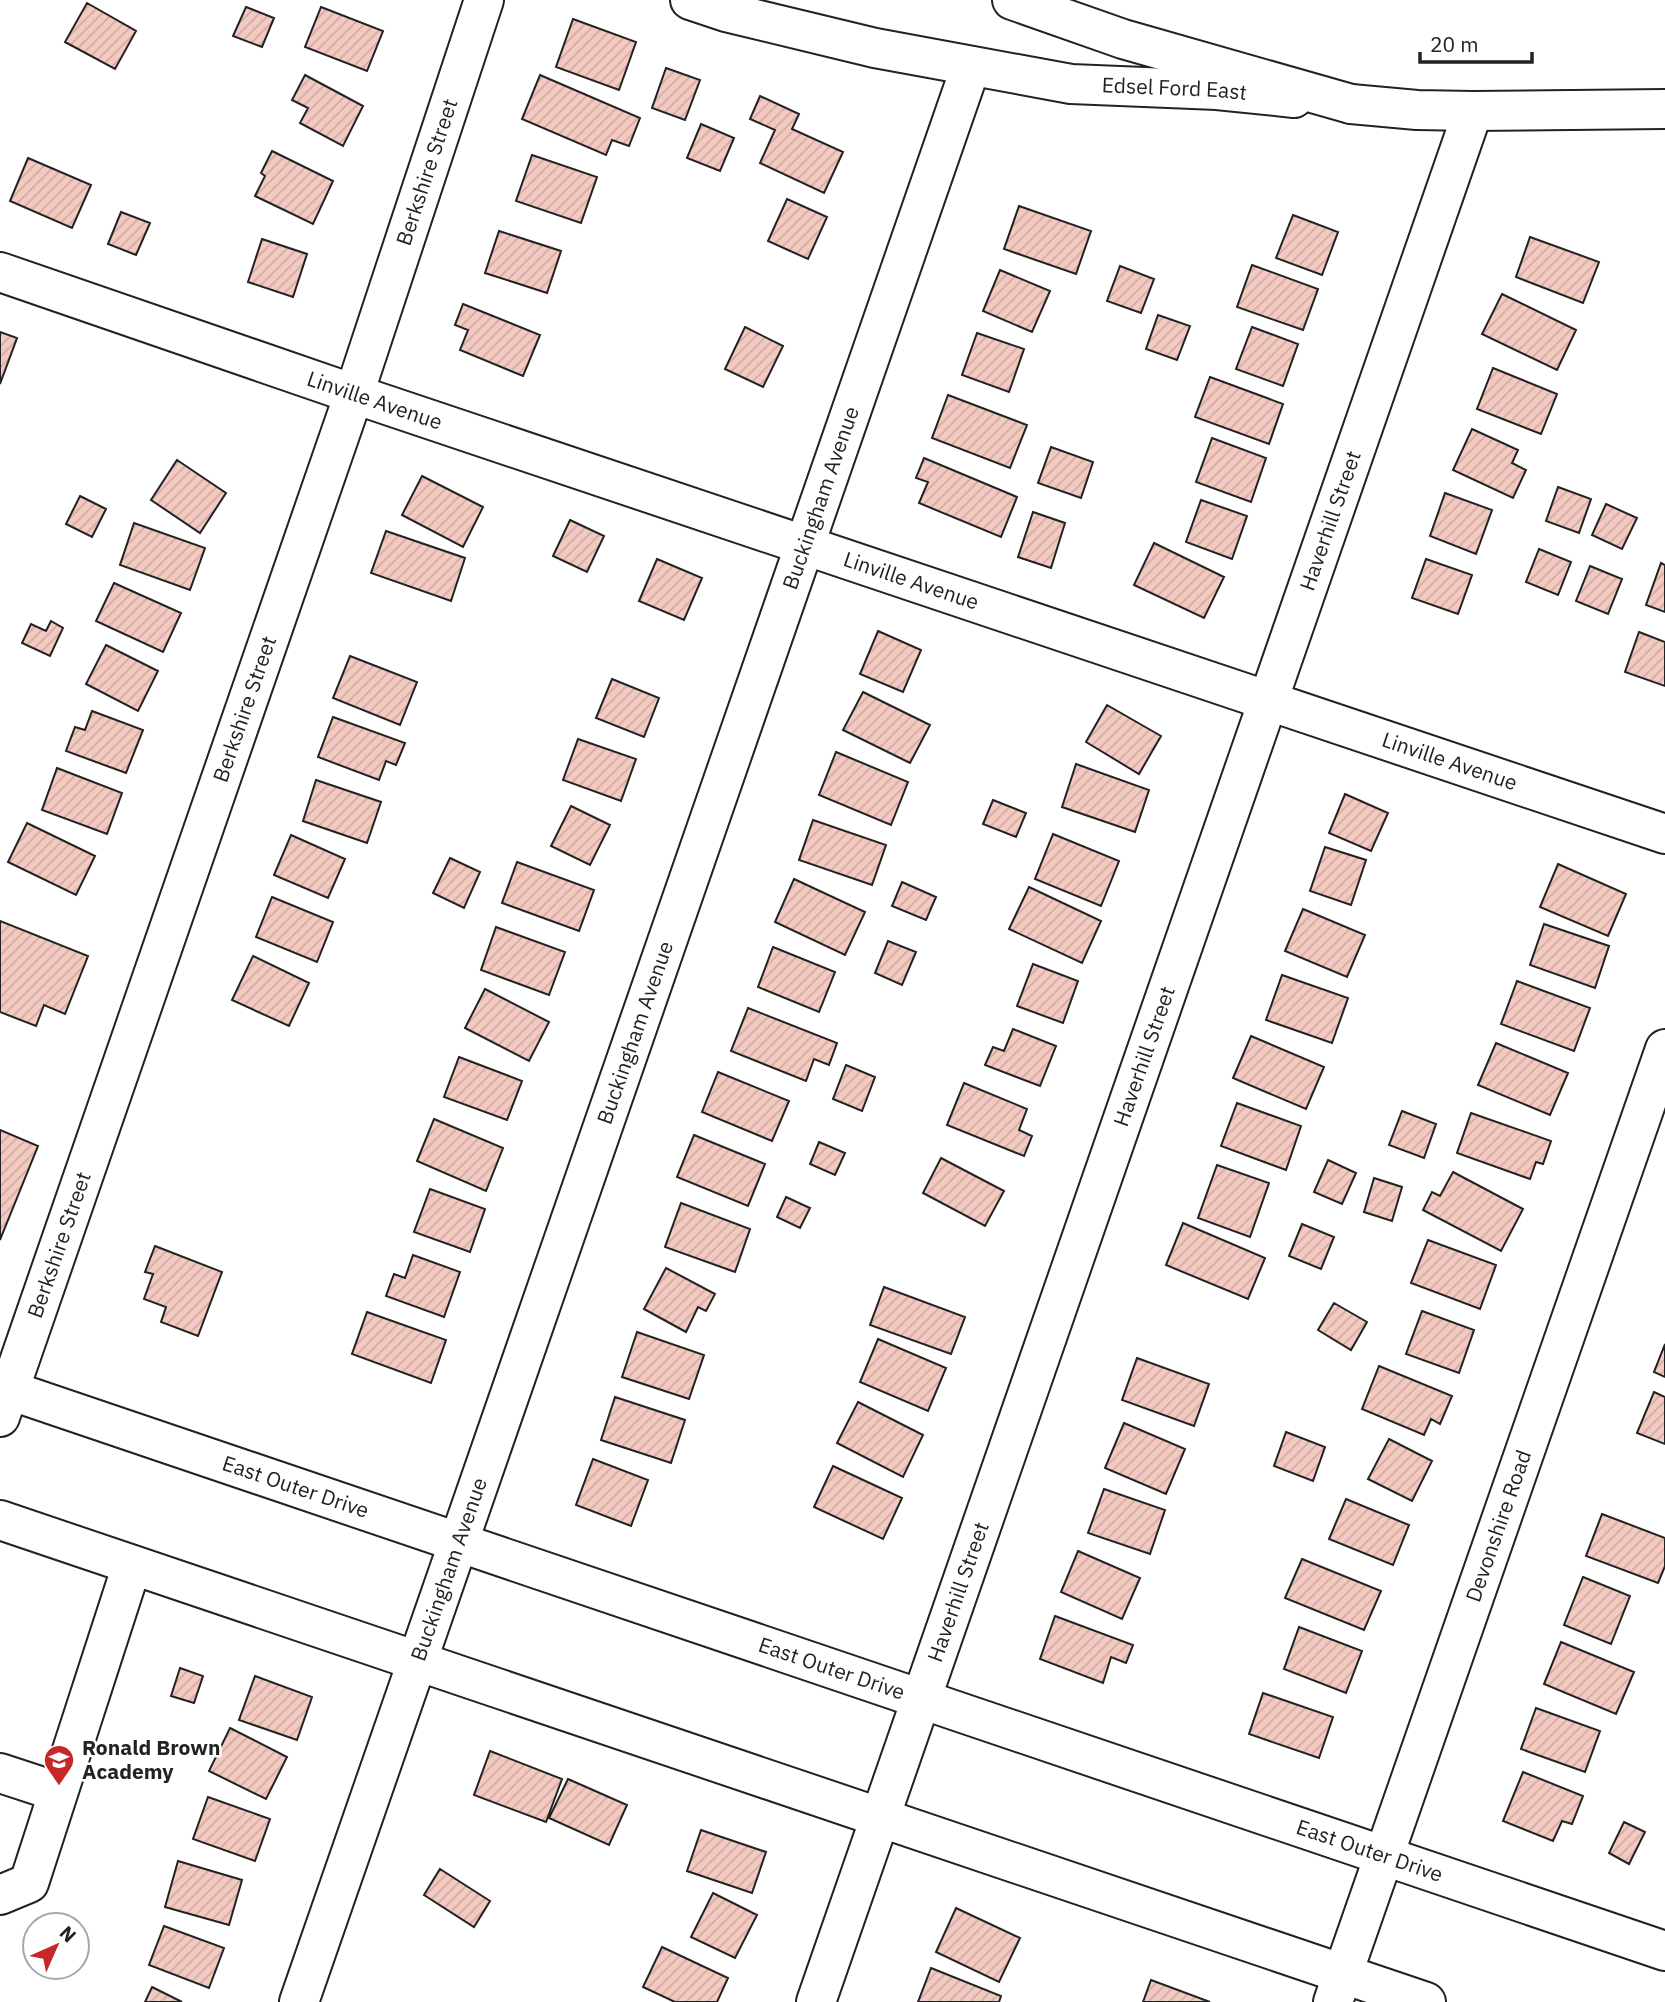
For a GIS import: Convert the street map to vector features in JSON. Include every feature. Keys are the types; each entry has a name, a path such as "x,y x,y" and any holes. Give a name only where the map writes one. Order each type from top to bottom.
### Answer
{"main road":[{"name":"Berkshire Street","path":"3,1398 354,394 484,0"},
{"name":"Edsel Ford East","path":"690,0 726,12 874,48 1071,84 1217,90 1417,110 1665,109"},
{"path":"1012,0 1123,39 1352,104"},
{"name":"Buckingham Avenue","path":"299,2002 971,66"},
{"name":"Haverhill Street","path":"816,2002 1472,111"},
{"name":"Linville Avenue","path":"0,272 354,394 1665,834"},
{"name":"Devonshire Road","path":"1338,1988 1665,1049"},
{"name":"East Outer Drive","path":"3,1398 458,1543 1665,1951"},
{"path":"0,1520 880,1818 1338,1988 1426,2002"},
{"path":"0,1895 29,1883 132,1565"},
{"path":"0,1773 58,1793"}],"building":[{"path":"87,3 136,31 115,69 65,42"},
{"path":"246,7 274,18 262,47 233,36"},
{"path":"321,7 383,31 367,71 305,47"},
{"path":"573,19 636,42 619,90 556,67"},
{"path":"666,68 700,80 685,120 652,108"},
{"path":"305,75 363,106 343,146 300,123 308,108 292,100"},
{"path":"540,75 640,118 629,146 612,140 606,155 522,119"},
{"path":"760,96 799,114 792,129 843,152 824,193 760,163 775,130 750,119"},
{"path":"701,124 734,138 720,171 687,158"},
{"path":"272,151 333,181 313,224 255,196 265,176 261,173"},
{"path":"532,155 597,177 581,223 516,201"},
{"path":"28,158 91,185 72,228 10,201"},
{"path":"787,199 827,217 808,259 768,241"},
{"path":"1019,206 1091,231 1076,274 1004,249"},
{"path":"121,212 150,223 136,255 108,244"},
{"path":"1293,215 1338,232 1322,275 1276,258"},
{"path":"499,231 561,251 547,293 485,273"},
{"path":"1530,237 1599,262 1583,303 1516,277"},
{"path":"262,239 307,254 293,297 248,282"},
{"path":"1252,265 1318,289 1303,330 1237,307"},
{"path":"1120,266 1154,279 1141,313 1107,301"},
{"path":"1000,270 1050,291 1032,332 983,311"},
{"path":"1502,294 1576,330 1557,370 1482,334"},
{"path":"463,304 540,335 523,376 460,350 468,330 455,325"},
{"path":"1158,315 1190,326 1177,360 1146,349"},
{"path":"745,327 783,346 763,387 725,369"},
{"path":"1252,327 1298,344 1283,386 1236,369"},
{"path":"0,332 17,338 0,384"},
{"path":"977,333 1024,349 1009,392 962,375"},
{"path":"1493,368 1557,394 1541,434 1477,409"},
{"path":"1210,377 1283,404 1269,444 1195,417"},
{"path":"948,395 1027,425 1010,468 932,438"},
{"path":"1472,429 1518,450 1512,463 1526,470 1513,498 1453,470"},
{"path":"1212,438 1266,458 1251,502 1196,482"},
{"path":"1051,447 1093,462 1081,498 1038,483"},
{"path":"924,458 1017,497 1001,537 919,503 928,482 916,478"},
{"path":"177,460 226,493 200,533 151,500"},
{"path":"422,476 483,507 463,547 402,515"},
{"path":"1558,487 1591,499 1579,533 1546,521"},
{"path":"1445,493 1492,510 1476,554 1430,536"},
{"path":"80,496 106,509 92,537 66,524"},
{"path":"1201,500 1247,516 1232,559 1186,542"},
{"path":"1606,504 1637,518 1622,549 1592,535"},
{"path":"1033,512 1065,523 1051,568 1018,557"},
{"path":"570,520 604,536 587,572 553,556"},
{"path":"134,523 205,548 190,590 120,565"},
{"path":"386,531 465,558 451,601 371,573"},
{"path":"1154,543 1224,577 1204,618 1134,585"},
{"path":"1539,549 1571,562 1558,595 1526,582"},
{"path":"657,559 702,578 684,620 639,601"},
{"path":"1426,559 1472,575 1458,614 1412,598"},
{"path":"1661,563 1665,565 1665,612 1646,605"},
{"path":"1590,566 1622,579 1608,614 1576,601"},
{"path":"114,583 181,613 163,652 96,621"},
{"path":"51,621 63,628 50,656 22,643 31,624 46,631"},
{"path":"878,631 921,650 903,692 860,674"},
{"path":"1639,632 1665,642 1665,686 1625,672"},
{"path":"106,645 158,671 138,711 86,684"},
{"path":"350,656 417,682 400,725 333,698"},
{"path":"612,679 659,698 644,737 596,718"},
{"path":"863,692 930,725 910,763 843,730"},
{"path":"1107,705 1161,736 1139,774 1086,742"},
{"path":"92,711 143,730 126,773 66,751 75,727 85,730"},
{"path":"333,717 405,743 396,765 386,761 379,780 318,757"},
{"path":"578,739 636,759 621,801 563,780"},
{"path":"836,752 908,782 891,825 819,795"},
{"path":"1076,764 1149,790 1135,832 1062,807"},
{"path":"57,768 122,793 107,834 42,810"},
{"path":"316,780 381,802 367,843 303,821"},
{"path":"1345,794 1388,813 1371,851 1329,833"},
{"path":"993,800 1026,813 1016,837 983,824"},
{"path":"571,806 610,825 590,865 551,846"},
{"path":"813,820 886,845 872,885 799,860"},
{"path":"27,823 95,856 76,895 8,862"},
{"path":"1053,834 1119,861 1101,906 1035,879"},
{"path":"291,835 345,859 328,898 274,875"},
{"path":"1325,847 1366,860 1351,905 1310,891"},
{"path":"450,858 480,872 464,908 433,893"},
{"path":"517,862 594,890 579,931 502,903"},
{"path":"1558,864 1626,894 1608,936 1540,907"},
{"path":"794,879 865,912 845,955 775,922"},
{"path":"902,882 936,897 926,920 892,906"},
{"path":"1029,887 1101,921 1082,963 1009,929"},
{"path":"272,897 333,922 317,962 256,937"},
{"path":"1303,909 1365,935 1347,977 1285,951"},
{"path":"0,921 88,956 65,1014 44,1005 36,1026 0,1012"},
{"path":"1544,924 1609,946 1595,988 1530,965"},
{"path":"496,927 565,952 549,995 481,970"},
{"path":"888,941 916,952 902,985 875,973"},
{"path":"773,947 835,972 819,1012 758,987"},
{"path":"253,956 309,983 289,1026 232,1000"},
{"path":"1033,964 1078,981 1063,1023 1017,1006"},
{"path":"1282,975 1348,998 1332,1043 1266,1020"},
{"path":"1517,981 1590,1008 1574,1051 1501,1024"},
{"path":"485,989 549,1022 529,1061 465,1028"},
{"path":"748,1008 837,1043 829,1065 814,1059 806,1081 731,1051"},
{"path":"1013,1029 1056,1046 1040,1086 985,1065 993,1047 1004,1051"},
{"path":"1251,1036 1324,1067 1306,1109 1233,1078"},
{"path":"1496,1043 1568,1073 1550,1115 1478,1085"},
{"path":"459,1057 522,1081 507,1120 444,1097"},
{"path":"846,1065 875,1077 862,1111 833,1099"},
{"path":"718,1072 789,1101 772,1141 702,1112"},
{"path":"964,1083 1027,1109 1019,1130 1032,1136 1024,1156 947,1125"},
{"path":"1237,1103 1301,1126 1286,1170 1221,1146"},
{"path":"1402,1111 1436,1124 1424,1158 1389,1145"},
{"path":"1471,1113 1551,1141 1543,1164 1536,1162 1530,1179 1457,1153"},
{"path":"434,1119 503,1148 486,1191 417,1161"},
{"path":"0,1130 38,1146 0,1240"},
{"path":"694,1135 765,1164 748,1206 677,1177"},
{"path":"819,1142 845,1153 835,1175 810,1164"},
{"path":"941,1158 1004,1191 985,1226 923,1193"},
{"path":"1328,1160 1356,1173 1342,1204 1314,1192"},
{"path":"1217,1165 1269,1183 1250,1237 1198,1218"},
{"path":"1453,1172 1523,1209 1501,1251 1423,1210 1432,1192 1440,1196"},
{"path":"1374,1178 1402,1187 1392,1221 1364,1212"},
{"path":"430,1189 485,1209 470,1252 414,1232"},
{"path":"786,1197 810,1208 800,1228 777,1217"},
{"path":"681,1203 750,1229 735,1272 665,1247"},
{"path":"1183,1223 1265,1258 1248,1299 1166,1265"},
{"path":"1302,1224 1334,1237 1321,1269 1289,1256"},
{"path":"1428,1240 1496,1265 1480,1309 1411,1283"},
{"path":"155,1246 222,1272 198,1336 161,1322 166,1307 144,1299 153,1274 145,1272"},
{"path":"413,1255 460,1272 444,1317 386,1296 394,1274 405,1278"},
{"path":"666,1268 715,1294 706,1311 698,1307 686,1332 644,1309"},
{"path":"884,1287 965,1317 951,1354 870,1325"},
{"path":"1334,1303 1367,1322 1351,1350 1318,1330"},
{"path":"1422,1311 1474,1330 1459,1373 1406,1354"},
{"path":"367,1312 446,1340 431,1383 352,1354"},
{"path":"637,1332 704,1355 689,1399 622,1377"},
{"path":"878,1339 946,1368 928,1411 860,1382"},
{"path":"1665,1344 1665,1377 1654,1372"},
{"path":"1137,1358 1209,1384 1194,1426 1122,1400"},
{"path":"1379,1366 1452,1396 1440,1424 1431,1419 1424,1435 1362,1409"},
{"path":"1654,1392 1665,1397 1665,1444 1637,1433"},
{"path":"615,1397 685,1420 671,1463 601,1440"},
{"path":"858,1402 923,1435 903,1477 837,1443"},
{"path":"1124,1423 1185,1449 1166,1494 1105,1468"},
{"path":"1286,1432 1325,1447 1313,1481 1274,1466"},
{"path":"1389,1439 1432,1461 1412,1501 1368,1479"},
{"path":"593,1459 648,1480 631,1526 576,1505"},
{"path":"833,1466 902,1498 883,1539 814,1507"},
{"path":"1104,1489 1165,1510 1150,1554 1088,1533"},
{"path":"1346,1499 1409,1525 1393,1565 1329,1539"},
{"path":"1602,1514 1665,1538 1665,1566 1658,1583 1586,1556"},
{"path":"1078,1551 1140,1578 1122,1619 1061,1592"},
{"path":"1302,1559 1381,1591 1364,1630 1285,1598"},
{"path":"1583,1577 1630,1596 1611,1644 1564,1625"},
{"path":"1055,1616 1133,1645 1126,1663 1111,1657 1103,1683 1040,1659"},
{"path":"1299,1627 1362,1651 1346,1693 1284,1669"},
{"path":"1561,1642 1634,1672 1616,1714 1544,1684"},
{"path":"180,1668 203,1676 194,1703 171,1696"},
{"path":"255,1676 312,1697 297,1740 239,1720"},
{"path":"1263,1693 1333,1717 1319,1758 1249,1734"},
{"path":"1536,1708 1600,1731 1585,1772 1521,1749"},
{"path":"230,1728 287,1757 266,1799 209,1771"},
{"path":"490,1751 562,1779 546,1822 474,1795"},
{"path":"1523,1772 1583,1796 1572,1824 1562,1821 1553,1841 1503,1821"},
{"path":"568,1779 627,1805 609,1845 549,1818"},
{"path":"208,1797 270,1819 255,1861 193,1839"},
{"path":"1624,1822 1645,1832 1629,1864 1609,1853"},
{"path":"701,1830 766,1852 752,1893 687,1871"},
{"path":"178,1861 242,1880 229,1925 165,1907"},
{"path":"440,1869 490,1901 474,1927 424,1895"},
{"path":"713,1893 757,1915 735,1958 691,1937"},
{"path":"956,1908 1020,1938 999,1982 936,1952"},
{"path":"164,1926 224,1948 209,1988 149,1965"},
{"path":"662,1947 728,1978 717,2002 675,2002 643,1987"},
{"path":"931,1968 1001,1996 999,2002 918,2002"},
{"path":"1151,1980 1210,2002 1143,2002"},
{"path":"152,1987 182,2002 145,2002"}],"place":[{"name":"Ronald Brown Academy","path":"59,1787"}]}
